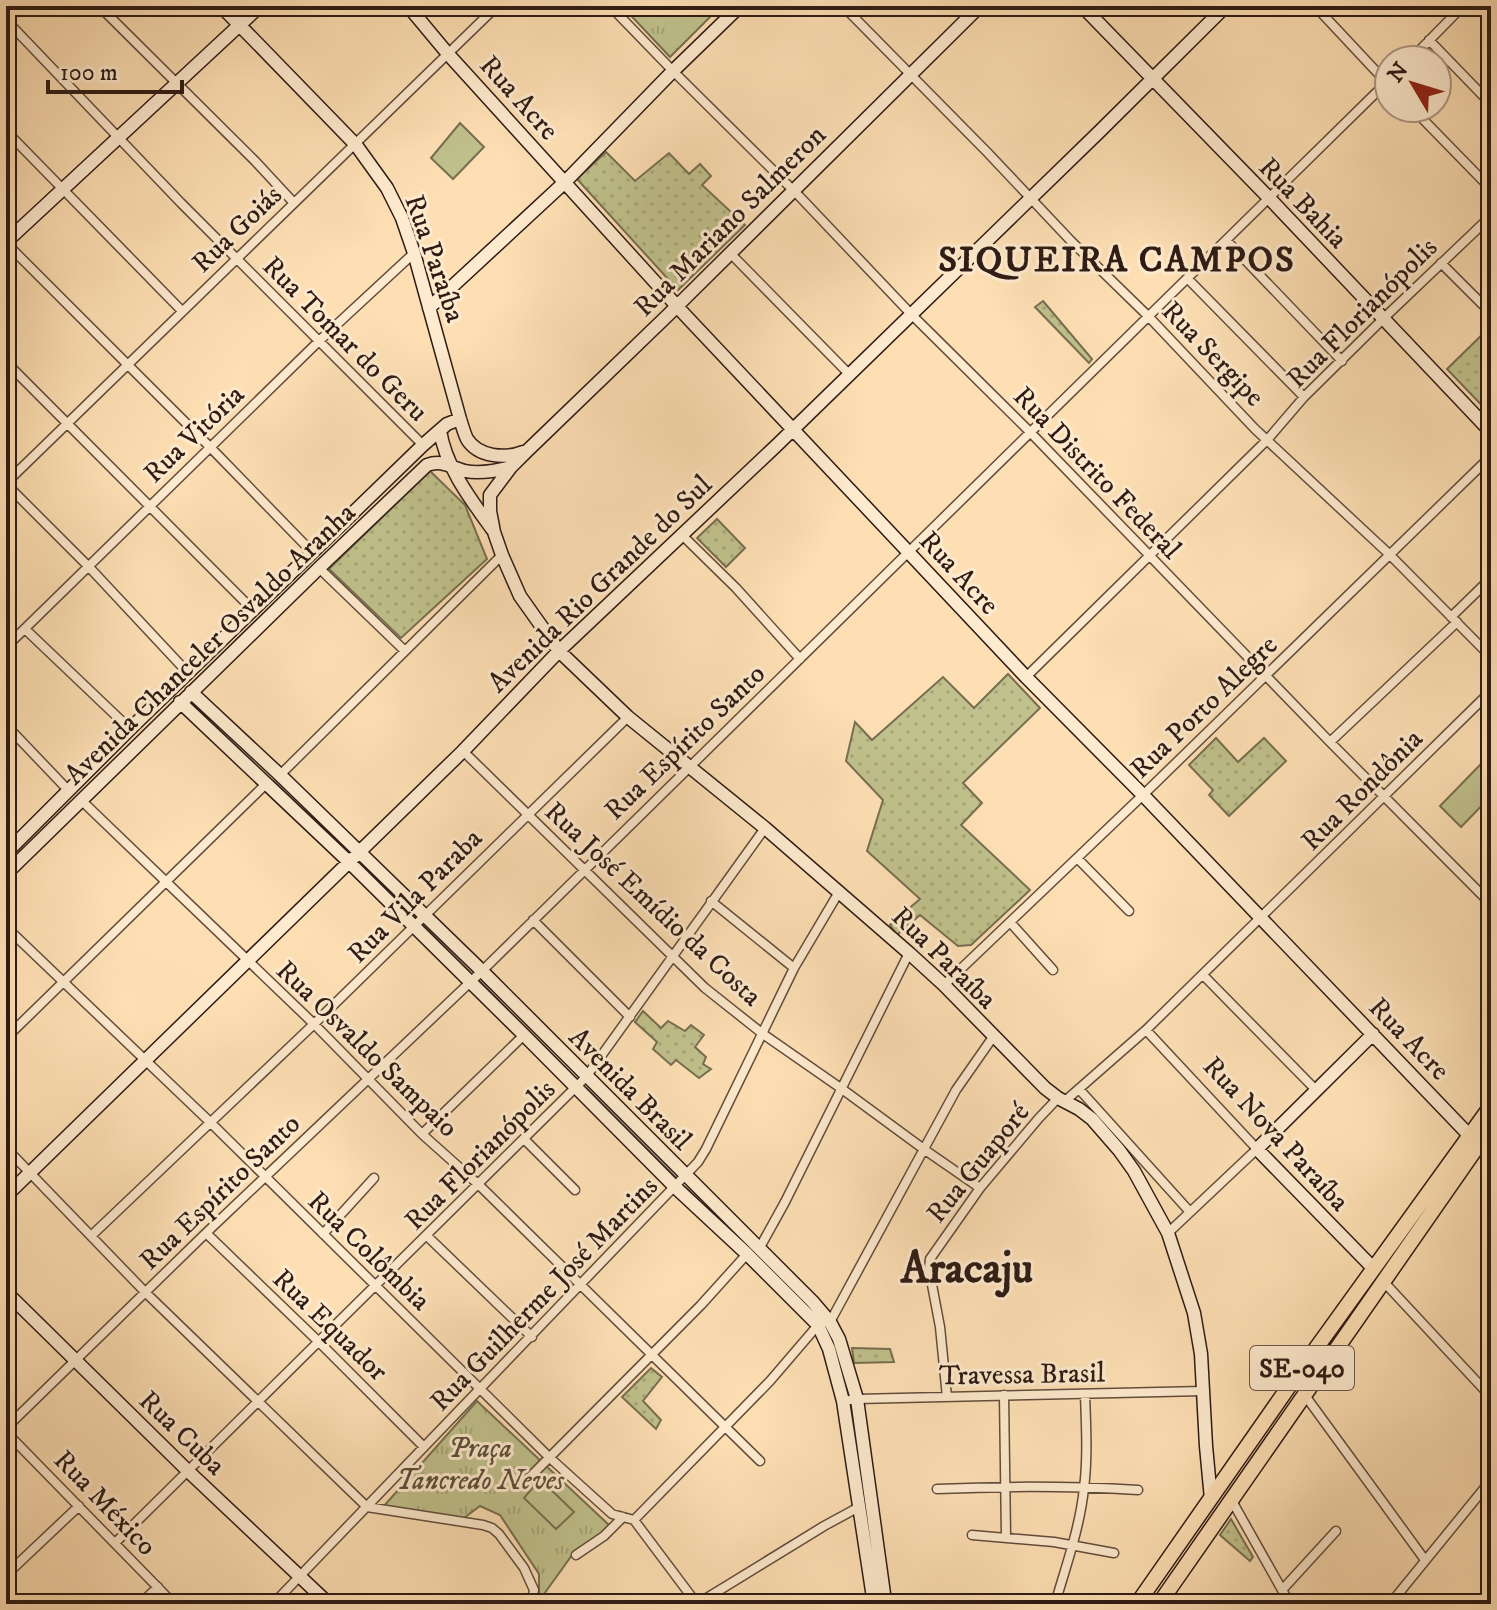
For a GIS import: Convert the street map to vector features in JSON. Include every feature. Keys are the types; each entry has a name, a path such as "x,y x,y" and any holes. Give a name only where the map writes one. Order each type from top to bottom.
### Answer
{"main road":[{"name":"SE-040","path":"1137,1604 1373,1268 1484,1149 1491,1106"},
{"name":"SE-040","path":"1159,1604 1383,1281 1484,1149 1491,1127"}],"street":[{"path":"6,19 18,6"},
{"path":"99,6 294,203"},
{"name":"Rua Paraíba","path":"221,6 356,145 387,188 414,253 467,440 486,453 503,457 527,451"},
{"path":"260,6 6,243 312,552"},
{"name":"Rua Acre","path":"408,6 448,54 792,429 1026,677 1484,1149"},
{"name":"Rua Goiás","path":"6,483 497,6"},
{"name":"Rua Distrito Federal","path":"610,6 1491,904"},
{"path":"429,308 565,182 740,6"},
{"name":"Rua Sergipe","path":"843,6 1255,429 1389,554 1491,657"},
{"name":"Rua Mariano Salmeron","path":"494,532 490,495 511,467 980,6"},
{"name":"Rua Bahia","path":"1082,6 1491,432"},
{"name":"Avenida Rio Grande do Sul","path":"6,1196 463,751 559,651 849,374 1226,6"},
{"path":"1315,6 1373,66"},
{"path":"1425,44 1463,6"},
{"name":"Rua Tomar do Geru","path":"6,19 235,258 423,445"},
{"path":"1429,40 1491,104"},
{"name":"Rua Espírito Santo","path":"6,1430 206,1233 482,971 1373,97"},
{"path":"1428,124 1491,189"},
{"path":"6,131 182,311"},
{"name":"Rua Florianópolis","path":"1026,677 1268,439 1304,397 1491,216"},
{"path":"1227,241 1342,361"},
{"name":"Rua Vitória","path":"6,647 319,341 414,253"},
{"path":"730,253 849,374"},
{"path":"1441,263 1483,305"},
{"path":"1188,279 1304,397"},
{"path":"6,362 253,610"},
{"name":"Avenida Chanceler Osvaldo Aranha","path":"7,850 423,445 447,424 460,419"},
{"path":"440,430 443,445 467,493 494,532"},
{"name":"Rua Porto Alegre","path":"944,985 1491,456"},
{"name":"Avenida Chanceler Osvaldo Aranha","path":"6,874 427,465 453,466"},
{"path":"453,466 470,472 491,472 511,467"},
{"path":"6,483 188,673"},
{"name":"Rua Paraíba","path":"494,532 520,596 559,651 628,717 765,828 909,953 1034,1078 1092,1119 1119,1150 1168,1233 1194,1313 1201,1354 1211,1499"},
{"path":"682,535 736,588 800,659"},
{"path":"280,775 502,555"},
{"path":"319,568 405,651"},
{"path":"1330,742 1491,578"},
{"path":"25,629 130,729"},
{"name":"Rua Rondônia","path":"1262,918 1491,691"},
{"name":"Avenida Brasil","path":"191,692 280,775 414,927 675,1187 812,1301 824,1324 843,1401 859,1507 880,1603"},
{"name":"Avenida Brasil","path":"180,702 267,783 424,917 482,971 686,1177 753,1252"},
{"name":"Rua Vila Paraba","path":"91,1236 314,1024 628,717"},
{"path":"6,725 68,790"},
{"name":"Rua José Emídio da Costa","path":"463,751 705,988 763,1034 980,1188"},
{"path":"6,1038 267,783"},
{"name":"Rua Osvaldo Sampaio","path":"82,801 760,1461"},
{"name":"Rua Florianópolis","path":"115,1543 586,1077 765,828"},
{"path":"1077,858 1129,911"},
{"name":"Rua Guilherme José Martins","path":"273,1604 686,1177 706,1149 794,968 839,892"},
{"path":"711,901 794,968"},
{"name":"Rua Guaporé","path":"947,1397 942,1341 929,1264 937,1247 980,1188 1039,1118 1079,1089 1146,1030 1262,918"},
{"path":"533,920 630,1017"},
{"path":"1010,922 1053,970"},
{"name":"Rua Colômbia","path":"6,927 211,1123 550,1458 612,1514 634,1520"},
{"path":"525,1482 753,1252 842,1089 909,953"},
{"path":"1203,975 1316,1090"},
{"name":"Rua Nova Paraíba","path":"1146,1030 1373,1268"},
{"path":"1168,1233 1373,1034"},
{"path":"422,1134 524,1035"},
{"path":"859,1507 697,1604 634,1520 824,1324 925,1150 956,1090 993,1037"},
{"path":"1079,1089 1190,1212"},
{"path":"525,1140 575,1190"},
{"path":"6,1148 146,1293 367,1507 492,1528 509,1546 532,1583 534,1595 531,1604"},
{"path":"323,1234 374,1178"},
{"name":"Rua Equador","path":"206,1233 424,1447"},
{"path":"427,1236 532,1337"},
{"path":"1383,1281 1489,1393"},
{"name":"Rua Cuba","path":"6,1292 329,1604"},
{"name":"Avenida Brasil","path":"824,1324 839,1339 857,1399 880,1603"},
{"name":"Travessa Brasil","path":"843,1401 1203,1391"},
{"path":"1055,1604 1080,1516 1086,1455 1085,1394"},
{"path":"1304,1394 1425,1560"},
{"path":"1004,1395 1006,1537"},
{"name":"Rua México","path":"6,1430 174,1604"},
{"path":"1390,1604 1491,1480"},
{"path":"937,1489 1006,1486 1138,1490"},
{"path":"1232,1501 1290,1604"},
{"path":"6,1575 79,1506"},
{"path":"492,1528 494,1517"},
{"path":"576,1555 604,1536 623,1517"},
{"path":"1282,1590 1336,1531"},
{"path":"972,1535 1071,1545 1114,1553"},
{"path":"140,1604 158,1587"},
{"path":"880,1603 904,1604"}],"green space":[{"path":"622,6 721,6 670,57"},
{"path":"460,123 484,147 453,179 431,158"},
{"path":"606,152 635,181 669,153 689,174 700,164 711,176 702,185 745,225 678,290 577,179"},
{"path":"1043,301 1092,359 1089,363 1035,307"},
{"path":"1491,326 1491,415 1447,369"},
{"path":"430,471 465,505 487,559 401,638 329,569"},
{"path":"717,519 745,548 726,567 697,538"},
{"path":"1008,674 1040,708 963,783 982,803 961,825 1030,890 971,945 958,946 920,915 897,935 890,925 920,899 867,851 883,800 846,761 855,722 872,740 943,677 974,708"},
{"path":"1216,738 1238,762 1264,738 1286,761 1229,816 1209,795 1213,790 1189,765"},
{"path":"1480,765 1491,776 1491,796 1461,827 1440,806"},
{"path":"643,1011 661,1028 668,1021 685,1031 691,1025 704,1035 695,1047 706,1057 703,1064 711,1069 699,1078 676,1060 671,1065 653,1049 657,1042 635,1022"},
{"path":"852,1348 890,1349 894,1362 854,1363"},
{"path":"651,1368 662,1377 643,1401 661,1420 656,1429 622,1397"},
{"name":"Praça Tancredo Neves","path":"477,1401 610,1526 575,1551 539,1601 539,1574 500,1515 480,1506 464,1518 383,1507"},
{"path":"540,1479 574,1512 556,1529 524,1498"},
{"path":"1231,1519 1253,1557 1250,1561 1220,1535"}],"waterway":[{"path":"273,781 333,839"},
{"path":"424,927 469,972"},
{"path":"480,982 575,1078"},
{"path":"586,1088 675,1177"},
{"path":"685,1187 773,1271"}],"district":[{"name":"SIQUEIRA CAMPOS","path":"1117,258"},
{"name":"Aracaju","path":"967,1267"}]}
